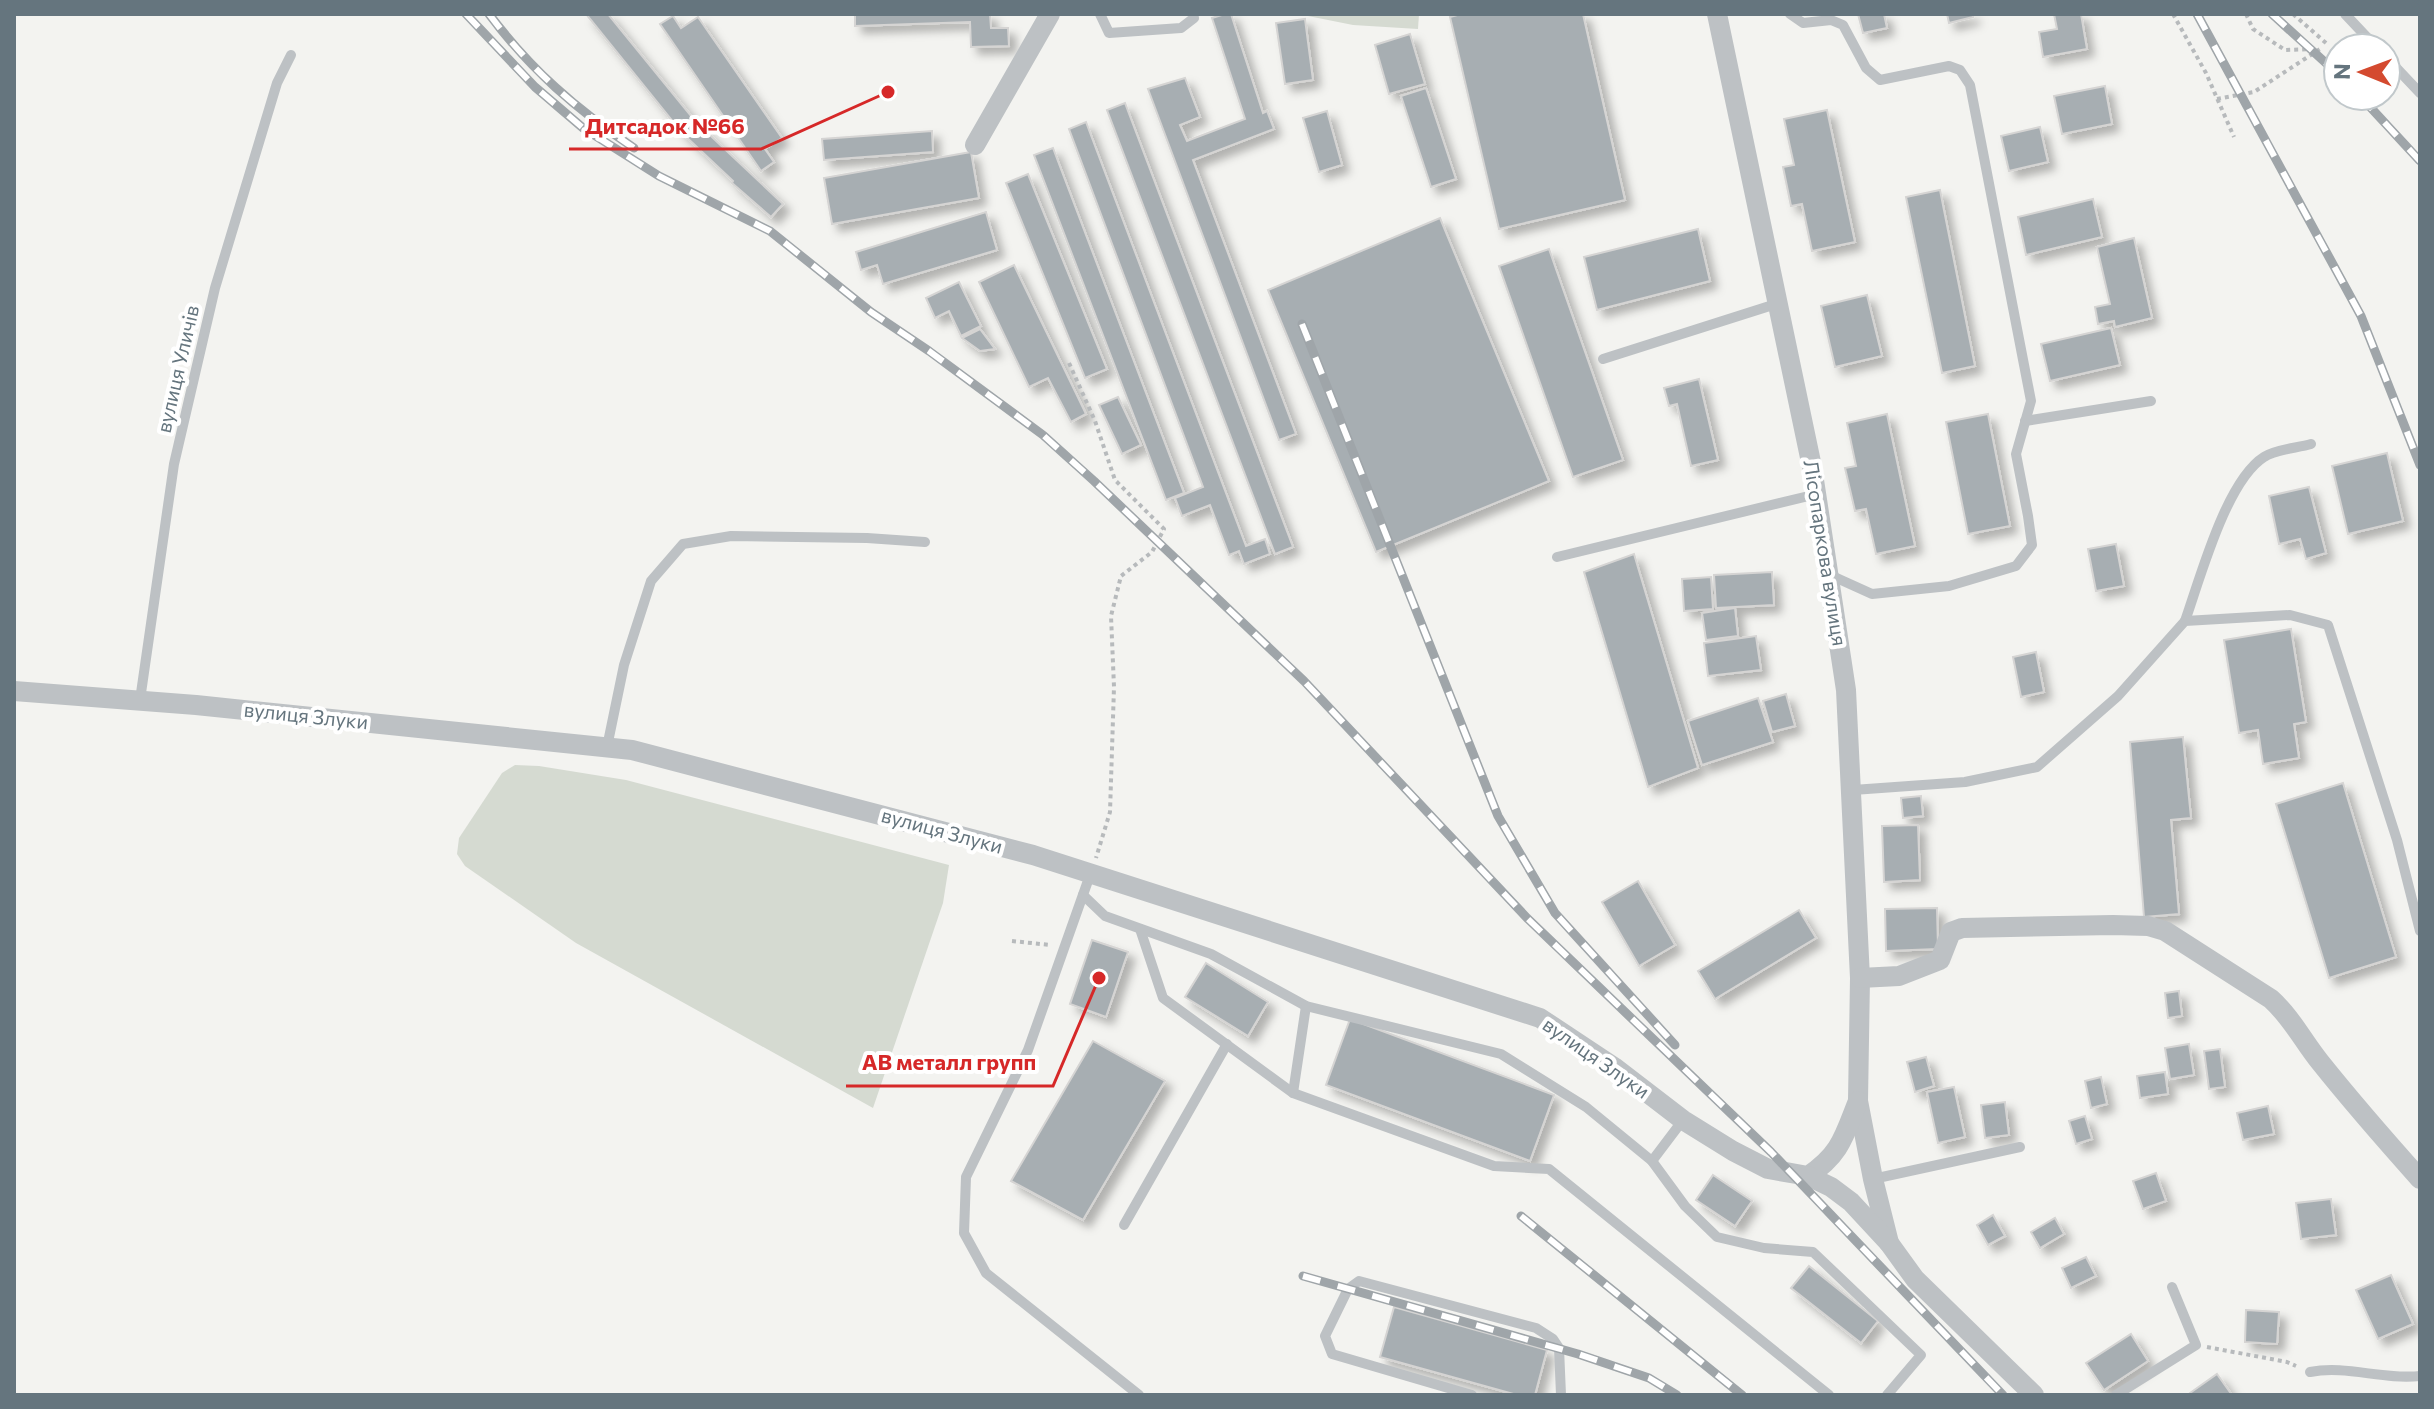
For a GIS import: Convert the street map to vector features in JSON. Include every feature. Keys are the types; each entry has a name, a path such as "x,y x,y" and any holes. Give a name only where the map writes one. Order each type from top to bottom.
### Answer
{"street":[{"path":"975,145 1050,14"},
{"name":"Лісопаркова вулиця","path":"1717,14 1779,303 1830,575 1846,690 1853,790 1860,978 1858,1101 1889,1243"},
{"name":"вулиця Злуки","path":"14,691 140,700 632,750 1033,855 1540,1018 1614,1067 1683,1120 1733,1151 1768,1169 1808,1176 1831,1187 1851,1202 1889,1243"},
{"path":"1860,978 1899,976 1940,960 1951,932 1962,928 2113,925 2148,926 2165,931 2271,999 2285,1012 2306,1044 2363,1116 2420,1179"},
{"name":"Лісопаркова вулиця","path":"1808,1176 1828,1163 1858,1101"},
{"path":"1889,1243 1915,1279 2034,1395"}],"lane":[{"path":"1100,14 1109,33 1181,28 1194,18 1193,14"},
{"path":"1790,14 1803,23 1843,19 1866,68 1880,80 1949,66 1960,70 1970,85 2031,401 2016,454 2032,545 2016,566 1949,586 1872,594 1830,575"},
{"path":"2345,14 2362,32"},
{"name":"вулиця Уличів","path":"140,700 174,464 215,288 277,83 291,55"},
{"path":"2402,74 2420,93"},
{"path":"1603,359 1779,303"},
{"path":"2025,421 2151,401"},
{"path":"1853,790 1965,782 2037,767 2118,696 2185,621 2229,502 2249,471 2265,456 2311,444"},
{"path":"1557,557 1817,494"},
{"path":"607,747 624,665 651,581 683,544 731,536 925,542"},
{"path":"2185,621 2290,615 2328,625 2397,840 2420,931"},
{"path":"1090,875 1028,1050 966,1177 964,1233 986,1273 1139,1395"},
{"path":"1083,895 1105,916 1211,954 1306,1006 1501,1054 1586,1107 1652,1161 1685,1206 1717,1237 1764,1248 1813,1252 1921,1355 1887,1395"},
{"path":"1140,929 1163,998 1293,1093 1494,1166 1549,1169 1829,1395"},
{"path":"1293,1093 1306,1006"},
{"path":"1124,1225 1227,1044"},
{"path":"1652,1161 1683,1120"},
{"path":"1873,1179 2020,1147"},
{"path":"1472,1395 1332,1354 1325,1336 1348,1289 1359,1281 1536,1328 1553,1339 1559,1348 1561,1395"},
{"path":"2116,1395 2196,1345 2172,1287"},
{"path":"2310,1372 2330,1368 2404,1378 2420,1376"}],"path":[{"path":"2173,14 2206,73 2234,137"},
{"path":"2217,99 2254,92 2320,49 2285,50 2253,29 2246,14"},
{"path":"2293,14 2322,39"},
{"path":"1069,363 1095,421 1115,480 1164,529 1152,552 1121,576 1111,616 1114,687 1110,812 1101,845"},
{"path":"1012,941 1065,947"},
{"path":"2196,1345 2287,1362 2310,1372"}],"shaded area":[{"path":"1308,14 1419,14 1418,29 1353,25"},
{"path":"515,765 626,780 949,865 943,903 873,1108 576,943 465,866 457,854 459,838 502,773"}],"building":[{"path":"586,14 608,14 696,122 783,204 771,217 682,133"},
{"path":"855,14 990,14 991,28 1008,28 1009,46 971,47 970,22 855,26"},
{"path":"1231,14 1263,113 1267,111 1274,129 1193,160 1296,434 1279,440 1148,89 1185,78 1200,117 1180,125 1187,141 1245,119 1212,18"},
{"path":"1461,14 1583,14 1625,200 1499,229 1450,17"},
{"path":"1858,14 1884,14 1887,28 1863,33"},
{"path":"1947,14 1972,14 1973,17 1949,23"},
{"path":"2054,14 2081,14 2087,49 2043,57 2039,32 2057,29"},
{"path":"673,16 681,28 698,17 782,138 765,149 774,162 761,171 660,24"},
{"path":"1305,19 1313,80 1285,84 1276,23"},
{"path":"1410,34 1425,84 1389,94 1375,45"},
{"path":"2105,86 2112,124 2062,134 2054,96"},
{"path":"1426,88 1456,179 1431,187 1401,96"},
{"path":"1125,103 1293,547 1275,554 1107,110"},
{"path":"1827,110 1855,242 1812,251 1802,204 1791,206 1783,167 1794,165 1784,119"},
{"path":"1327,111 1342,165 1319,172 1303,118"},
{"path":"1086,122 1246,546 1265,539 1270,554 1244,564 1239,551 1229,555 1210,505 1182,516 1175,498 1203,487 1069,129"},
{"path":"2040,127 2048,162 2009,171 2001,136"},
{"path":"932,131 933,152 824,160 822,139"},
{"path":"1053,148 1184,493 1166,500 1034,155"},
{"path":"971,152 979,198 832,224 824,178"},
{"path":"1028,174 1107,369 1085,378 1006,183"},
{"path":"1940,190 1975,366 1942,373 1906,197"},
{"path":"2093,199 2102,237 2026,255 2018,217"},
{"path":"986,212 997,250 883,284 877,265 861,270 856,252"},
{"path":"1440,218 1549,481 1376,552 1268,290"},
{"path":"1698,229 1710,281 1597,310 1584,257"},
{"path":"2134,238 2152,318 2115,327 2114,321 2098,324 2095,307 2110,304 2097,247"},
{"path":"1549,249 1623,460 1573,477 1499,266"},
{"path":"1014,265 1086,414 1071,422 1048,378 1029,387 979,282"},
{"path":"959,282 981,326 961,336 949,311 935,318 926,298"},
{"path":"1867,295 1882,356 1835,367 1821,306"},
{"path":"2111,328 2120,365 2050,381 2041,344"},
{"path":"980,329 995,349 980,351 962,338"},
{"path":"1699,379 1718,460 1691,466 1677,404 1669,406 1664,388"},
{"path":"1118,397 1141,445 1122,454 1099,405"},
{"path":"1887,414 1915,546 1876,554 1866,509 1855,511 1845,468 1856,466 1847,423"},
{"path":"1988,414 2010,526 1968,534 1946,422"},
{"path":"2387,453 2403,521 2348,534 2332,466"},
{"path":"2309,487 2326,553 2306,559 2300,539 2279,544 2269,496"},
{"path":"2116,544 2124,586 2096,591 2088,549"},
{"path":"1634,554 1698,768 1648,787 1584,572"},
{"path":"1772,572 1774,605 1716,608 1714,575"},
{"path":"1711,577 1713,609 1684,611 1682,579"},
{"path":"1735,608 1738,636 1706,640 1702,613"},
{"path":"2291,629 2306,722 2294,724 2299,758 2263,764 2258,730 2239,733 2224,640"},
{"path":"1756,636 1761,670 1708,676 1704,643"},
{"path":"2036,652 2044,692 2021,697 2013,657"},
{"path":"1786,694 1795,726 1772,732 1763,701"},
{"path":"1758,698 1773,742 1702,765 1688,721"},
{"path":"2183,737 2191,818 2171,820 2179,914 2144,917 2130,742"},
{"path":"2343,783 2396,957 2329,978 2276,804"},
{"path":"1921,796 1923,816 1903,818 1901,798"},
{"path":"1918,825 1920,880 1884,882 1882,826"},
{"path":"1638,881 1675,945 1639,966 1602,902"},
{"path":"1937,908 1938,949 1886,951 1885,909"},
{"path":"1799,910 1816,938 1715,999 1698,971"},
{"path":"1092,940 1128,952 1106,1017 1070,1004"},
{"path":"1206,963 1268,1002 1248,1036 1185,997"},
{"path":"2179,991 2182,1016 2168,1018 2165,993"},
{"path":"1350,1019 1554,1095 1530,1161 1326,1085"},
{"path":"1093,1041 1165,1081 1083,1220 1011,1181"},
{"path":"2189,1044 2194,1075 2170,1079 2165,1048"},
{"path":"2220,1049 2225,1087 2209,1089 2204,1051"},
{"path":"1926,1057 1934,1086 1915,1092 1907,1062"},
{"path":"2165,1072 2168,1094 2140,1098 2137,1076"},
{"path":"2101,1077 2107,1104 2091,1108 2085,1081"},
{"path":"1954,1087 1965,1137 1938,1143 1927,1092"},
{"path":"2005,1102 2009,1135 1985,1138 1981,1105"},
{"path":"2268,1106 2274,1134 2243,1140 2237,1113"},
{"path":"2085,1116 2092,1139 2076,1144 2069,1121"},
{"path":"2156,1173 2166,1201 2143,1209 2133,1181"},
{"path":"1713,1175 1752,1201 1735,1226 1696,1200"},
{"path":"2331,1199 2336,1235 2301,1239 2296,1203"},
{"path":"1993,1215 2005,1236 1988,1245 1977,1225"},
{"path":"2055,1218 2064,1234 2040,1248 2031,1232"},
{"path":"2086,1257 2096,1276 2071,1288 2062,1268"},
{"path":"1809,1266 1878,1321 1861,1343 1791,1288"},
{"path":"2391,1275 2413,1324 2378,1339 2356,1290"},
{"path":"1394,1307 1547,1350 1535,1395 1517,1395 1380,1357"},
{"path":"2246,1310 2279,1312 2277,1344 2245,1342"},
{"path":"2131,1334 2148,1361 2104,1390 2086,1363"},
{"path":"2217,1374 2232,1395 2191,1395 2190,1393"}],"railway":[{"path":"466,14 535,87 583,128 659,176 770,231 871,312 1043,435 1304,681 1527,918 1771,1152 2003,1395"},
{"path":"489,14 521,53 556,87 634,148"},
{"path":"2197,14 2361,316 2420,465"},
{"path":"2272,14 2322,59"},
{"path":"2375,112 2420,161"},
{"path":"1302,324 1498,816 1555,913 1675,1045"},
{"path":"1521,1216 1742,1395"},
{"path":"1303,1276 1578,1354 1649,1378 1677,1395"}],"place":[{"name":"Дитсадок №66","path":"888,92"},
{"name":"АВ металл групп","path":"1099,978"}]}
